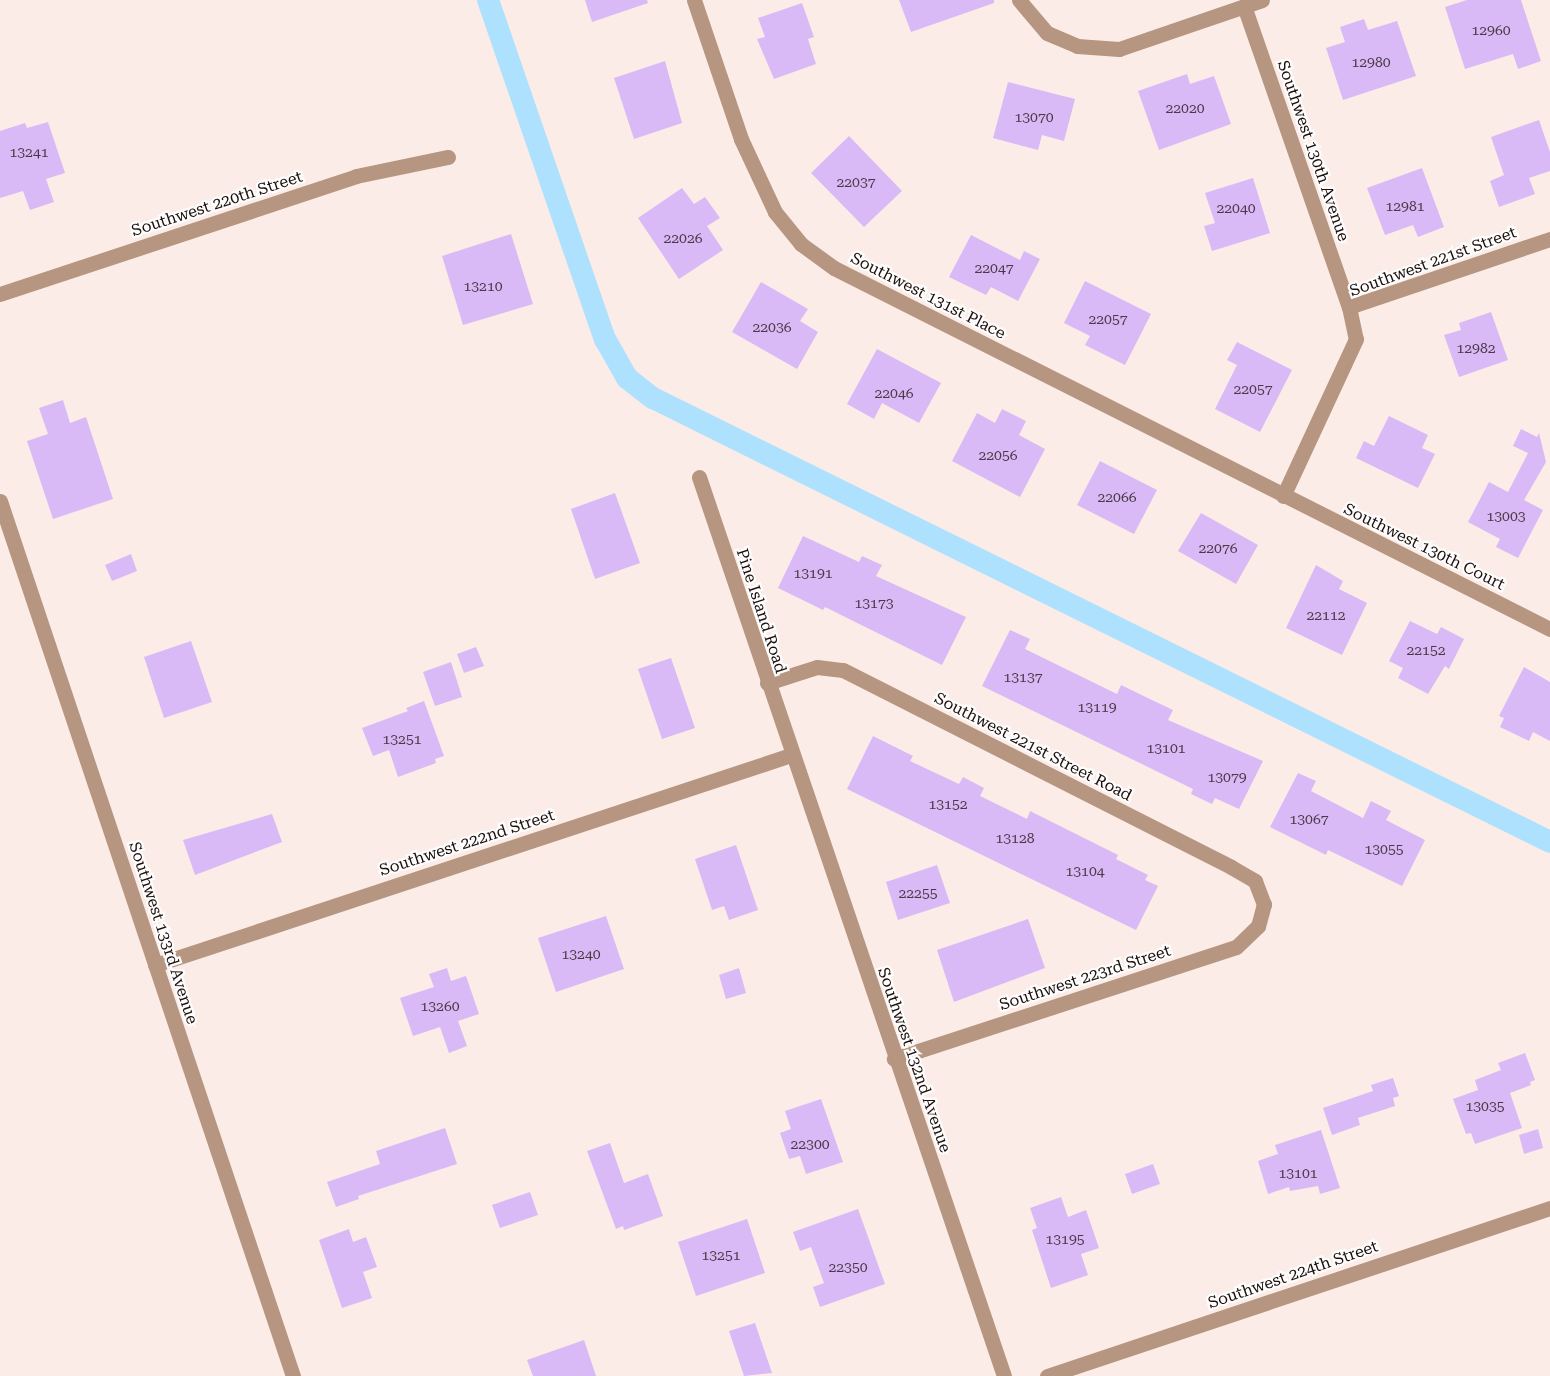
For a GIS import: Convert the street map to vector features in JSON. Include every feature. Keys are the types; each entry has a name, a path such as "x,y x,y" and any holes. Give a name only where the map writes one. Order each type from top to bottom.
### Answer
{"street":[{"name":"Southwest 131st Place","path":"694,0 741,139 775,212 801,244 834,268 1283,496"},
{"path":"1019,0 1047,33 1076,46 1119,49 1262,0"},
{"name":"Southwest 130th Avenue","path":"1244,6 1349,307"},
{"name":"Southwest 220th Street","path":"0,294 356,176 448,157"},
{"name":"Southwest 221st Street","path":"1283,496 1356,339 1349,307 1550,239"},
{"name":"Pine Island Road","path":"699,477 791,756"},
{"name":"Southwest 130th Court","path":"1283,496 1548,623"},
{"name":"Southwest 133rd Avenue","path":"0,501 293,1376"},
{"name":"Southwest 221st Street Road","path":"767,683 817,667 843,670 1231,867 1255,881 1264,904"},
{"name":"Southwest 222nd Street","path":"155,965 791,756"},
{"name":"Southwest 132nd Avenue","path":"791,756 1004,1376"},
{"name":"Southwest 223rd Street","path":"894,1059 1236,947 1258,926 1264,904"},
{"name":"Southwest 224th Street","path":"1047,1376 1550,1208"}],"building":[{"path":"585,0 647,0 648,3 592,22"},
{"path":"899,0 994,0 994,3 911,32"},
{"path":"1467,0 1521,0 1541,61 1518,69 1513,54 1465,69 1445,7"},
{"path":"802,3 814,37 808,39 816,64 774,79 757,39 765,37 758,18"},
{"path":"1364,19 1368,30 1397,21 1416,76 1343,100 1326,48 1345,42 1340,27"},
{"path":"665,61 682,123 634,139 614,78"},
{"path":"1187,74 1190,84 1214,76 1231,124 1159,150 1138,91"},
{"path":"1008,82 1075,99 1064,141 1042,135 1038,150 993,138"},
{"path":"1539,120 1550,152 1550,171 1529,178 1535,194 1499,207 1490,181 1504,175 1491,137"},
{"path":"48,122 65,173 46,179 54,202 30,210 23,191 0,198 0,131 25,123 27,128"},
{"path":"849,136 902,191 864,227 811,173"},
{"path":"1422,168 1444,227 1418,237 1413,225 1385,235 1367,188"},
{"path":"1253,178 1270,233 1212,251 1204,226 1215,223 1205,193"},
{"path":"682,188 694,204 705,197 720,218 707,226 723,250 679,279 638,218"},
{"path":"511,234 533,304 463,325 442,256"},
{"path":"971,235 1020,260 1024,251 1040,259 1018,301 991,287 986,295 949,277"},
{"path":"1085,281 1151,314 1125,365 1085,345 1090,336 1064,323"},
{"path":"761,282 808,309 800,321 818,332 797,369 732,332"},
{"path":"1491,312 1508,360 1459,377 1444,335 1461,330 1459,323"},
{"path":"1237,342 1292,370 1260,432 1215,409 1237,365 1227,360"},
{"path":"877,349 941,383 919,423 882,403 874,419 847,404"},
{"path":"63,400 70,423 86,417 113,499 53,519 27,441 48,434 39,408"},
{"path":"1002,409 1026,421 1019,435 1045,449 1020,497 952,461 977,413 995,423"},
{"path":"1389,416 1428,435 1422,448 1435,454 1418,488 1356,458 1364,441 1374,446"},
{"path":"1521,429 1537,437 1539,433 1546,462 1524,500 1543,510 1518,558 1496,547 1500,539 1468,522 1489,482 1508,492 1528,453 1513,446"},
{"path":"1100,461 1157,490 1134,534 1077,505"},
{"path":"615,493 640,563 595,579 571,509"},
{"path":"1201,513 1258,545 1236,584 1178,551"},
{"path":"803,536 859,562 862,556 882,565 876,576 966,617 942,665 825,607 823,610 778,588"},
{"path":"131,554 137,571 112,581 105,565"},
{"path":"1316,565 1343,581 1339,589 1367,603 1342,655 1286,628"},
{"path":"1410,621 1437,634 1441,627 1464,639 1449,669 1445,666 1428,694 1398,678 1403,668 1389,661"},
{"path":"1010,630 1030,639 1025,649 1117,694 1121,685 1173,710 1168,720 1263,761 1239,809 1215,798 1212,804 1191,794 1193,789 982,686"},
{"path":"191,641 212,702 164,718 144,657"},
{"path":"476,647 484,666 464,673 457,654"},
{"path":"671,658 695,728 662,739 638,669"},
{"path":"451,662 462,697 435,706 423,672"},
{"path":"1524,667 1550,682 1550,741 1533,732 1529,741 1500,727 1504,718 1499,716"},
{"path":"424,701 444,756 435,759 436,763 398,777 389,750 373,756 362,728 408,711 406,708"},
{"path":"873,736 913,756 910,761 959,784 963,777 984,788 980,796 1027,819 1030,811 1118,855 1116,859 1148,875 1145,880 1158,886 1136,930 847,789"},
{"path":"1298,773 1316,781 1311,791 1363,818 1371,801 1391,811 1386,820 1425,840 1402,886 1328,850 1326,855 1270,827"},
{"path":"272,814 282,842 195,875 183,840"},
{"path":"736,845 758,910 729,920 724,906 712,910 695,859"},
{"path":"937,865 950,903 898,920 886,882"},
{"path":"606,916 624,969 556,992 538,938"},
{"path":"1028,919 1045,968 954,1002 937,950"},
{"path":"447,968 451,981 466,976 479,1014 458,1021 467,1046 449,1053 440,1027 413,1036 400,998 434,987 429,974"},
{"path":"739,968 746,993 726,999 719,975"},
{"path":"1525,1053 1535,1080 1530,1082 1531,1085 1510,1093 1522,1128 1475,1144 1471,1133 1466,1134 1453,1099 1478,1090 1475,1080 1501,1070 1498,1063"},
{"path":"1393,1078 1399,1096 1393,1098 1395,1106 1358,1118 1360,1125 1332,1135 1323,1108 1373,1091 1371,1085"},
{"path":"821,1099 843,1162 806,1174 800,1156 789,1159 780,1133 791,1129 785,1111"},
{"path":"445,1128 457,1164 358,1196 359,1199 336,1207 327,1182 380,1164 376,1151"},
{"path":"1538,1129 1543,1148 1524,1154 1519,1135"},
{"path":"1321,1130 1340,1188 1320,1194 1318,1186 1290,1191 1289,1187 1268,1194 1258,1161 1278,1154 1275,1145"},
{"path":"610,1143 624,1183 648,1174 663,1216 624,1230 623,1226 616,1229 587,1151"},
{"path":"1153,1164 1160,1184 1132,1194 1125,1174"},
{"path":"530,1192 538,1215 500,1228 492,1205"},
{"path":"1061,1197 1068,1217 1086,1210 1099,1248 1081,1254 1088,1275 1051,1288 1032,1230 1037,1228 1030,1208"},
{"path":"858,1209 885,1284 820,1307 813,1287 824,1283 811,1247 800,1251 793,1232"},
{"path":"747,1219 765,1273 696,1296 678,1242"},
{"path":"349,1229 353,1242 366,1237 377,1267 363,1272 372,1298 342,1308 319,1240"},
{"path":"755,1323 772,1373 744,1376 729,1331"},
{"path":"584,1340 596,1376 533,1376 527,1360"}],"waterway":[{"path":"488,0 605,339 627,378 653,398 1550,842"}]}
